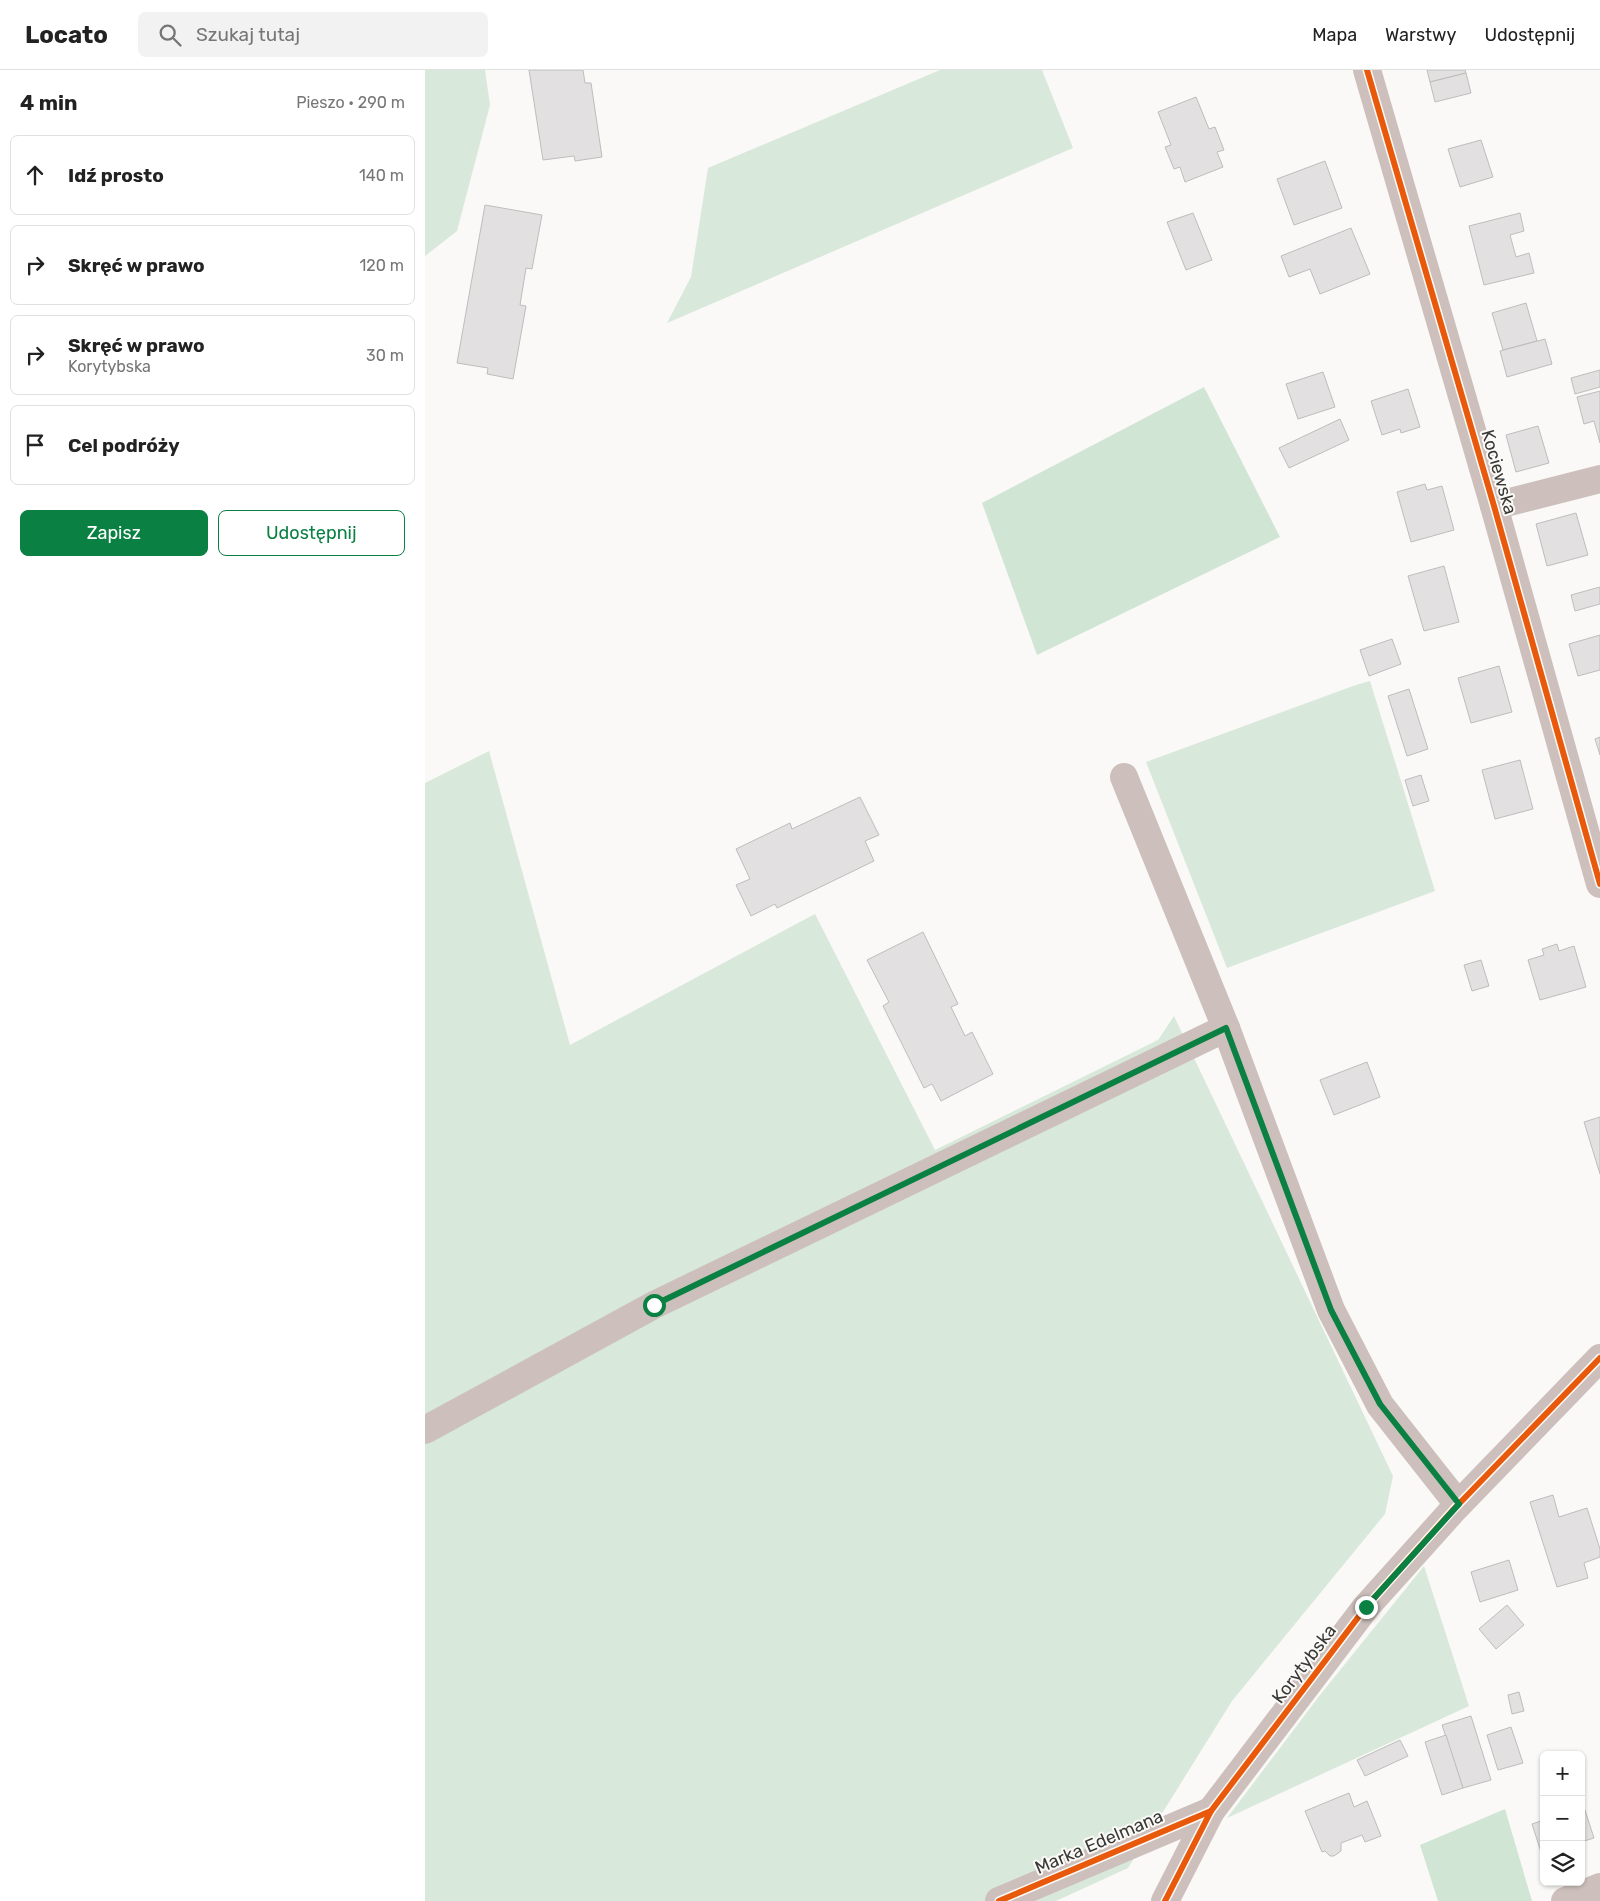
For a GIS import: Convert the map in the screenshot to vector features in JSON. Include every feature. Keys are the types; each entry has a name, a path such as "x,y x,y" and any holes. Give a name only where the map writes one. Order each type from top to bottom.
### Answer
{"street":[{"name":"Kociewska","path":"1367,70 1494,506 1600,884"},
{"path":"1494,506 1600,479"},
{"path":"1124,777 1226,1028 1331,1310 1380,1404 1459,1504"},
{"path":"425,1430 654,1305 1226,1028"},
{"name":"Korytybska","path":"1165,1901 1211,1811 1366,1607 1459,1504 1600,1358"},
{"name":"Marka Edelmana","path":"999,1901 1211,1811"},
{"path":"1565,1901 1600,1887"}],"green space":[{"path":"425,70 485,70 490,105 457,231 425,256"},
{"path":"940,70 1042,70 1073,148 667,323 691,277 708,168"},
{"path":"1204,387 1280,537 1037,655 982,503"},
{"path":"1370,681 1435,891 1227,968 1146,762"},
{"path":"489,751 570,1045 815,914 935,1150 1158,1040 1174,1016 1393,1476 1385,1514 1232,1701 1128,1868 1056,1901 425,1901 425,783"},
{"path":"1424,1566 1469,1706 1227,1818 1320,1695"},
{"path":"1505,1809 1532,1901 1438,1901 1420,1845"}],"building":[{"path":"529,70 583,70 585,83 591,83 602,157 575,161 574,156 543,160"},
{"path":"1427,70 1465,70 1466,73 1430,82"},
{"path":"1466,73 1471,93 1435,102 1430,82"},
{"path":"1196,97 1209,129 1215,127 1224,150 1217,152 1223,167 1185,182 1180,167 1174,169 1165,147 1171,145 1158,112"},
{"path":"1481,140 1493,177 1460,187 1448,149"},
{"path":"1325,161 1342,208 1294,225 1277,179"},
{"path":"485,205 542,215 532,269 526,268 520,305 526,306 513,379 487,374 488,368 457,363"},
{"path":"1193,213 1212,260 1186,270 1167,222"},
{"path":"1520,213 1524,231 1510,235 1516,257 1529,253 1534,273 1484,285 1469,226"},
{"path":"1351,228 1370,274 1320,294 1310,269 1289,277 1281,256"},
{"path":"1526,303 1537,341 1503,350 1492,313"},
{"path":"1545,339 1552,364 1507,377 1500,351"},
{"path":"1600,370 1600,387 1575,394 1571,378"},
{"path":"1323,372 1335,407 1298,419 1286,384"},
{"path":"1408,389 1420,427 1401,433 1400,429 1382,435 1371,401"},
{"path":"1600,391 1600,443 1594,421 1584,424 1577,397"},
{"path":"1340,419 1349,440 1289,468 1279,448"},
{"path":"1538,426 1549,463 1516,472 1506,435"},
{"path":"1425,484 1427,490 1442,486 1454,530 1411,542 1397,492"},
{"path":"1576,513 1588,555 1547,566 1536,524"},
{"path":"1444,566 1459,622 1424,631 1408,576"},
{"path":"1600,587 1600,604 1575,611 1571,595"},
{"path":"1600,635 1600,670 1578,676 1569,644"},
{"path":"1392,639 1401,664 1369,676 1360,650"},
{"path":"1499,666 1512,712 1471,723 1458,678"},
{"path":"1409,689 1428,749 1407,756 1388,696"},
{"path":"1600,737 1600,755 1595,739"},
{"path":"1520,760 1533,809 1495,819 1482,770"},
{"path":"1421,775 1429,801 1413,806 1405,780"},
{"path":"860,797 879,835 865,841 874,861 777,908 775,904 751,916 736,885 750,879 736,849 790,823 792,829"},
{"path":"923,932 958,1004 951,1007 965,1036 972,1032 993,1074 941,1101 932,1084 924,1088 883,1006 889,1002 867,960"},
{"path":"1557,944 1559,951 1574,946 1586,987 1540,1000 1528,960 1544,955 1542,949"},
{"path":"1481,960 1489,986 1472,991 1464,965"},
{"path":"1367,1062 1380,1097 1334,1115 1320,1080"},
{"path":"1600,1117 1600,1174 1584,1122"},
{"path":"1553,1495 1559,1517 1587,1508 1600,1549 1600,1557 1584,1563 1588,1578 1557,1587 1530,1502"},
{"path":"1509,1560 1518,1590 1480,1602 1471,1572"},
{"path":"1507,1605 1524,1625 1496,1649 1479,1629"},
{"path":"1519,1692 1524,1711 1512,1714 1508,1695"},
{"path":"1471,1716 1491,1780 1463,1788 1442,1725"},
{"path":"1511,1727 1523,1763 1498,1770 1487,1735"},
{"path":"1446,1735 1463,1788 1442,1795 1425,1742"},
{"path":"1400,1740 1408,1756 1365,1776 1357,1760"},
{"path":"1349,1793 1354,1807 1367,1801 1381,1836 1365,1842 1362,1835 1341,1843 1341,1851 1334,1856 1330,1856 1325,1851 1322,1852 1305,1811"},
{"path":"1585,1810 1594,1838 1585,1841"},
{"path":"1540,1821 1540,1849 1532,1824"}],"cycle path":[{"path":"1367,70 1494,506 1600,884"},
{"path":"1165,1901 1211,1811 1366,1607 1454,1509 1600,1358"},
{"path":"999,1901 1211,1811"}],"route":[{"path":"654,1305 1226,1028 1331,1310 1380,1404 1459,1504 1366,1607"}]}
